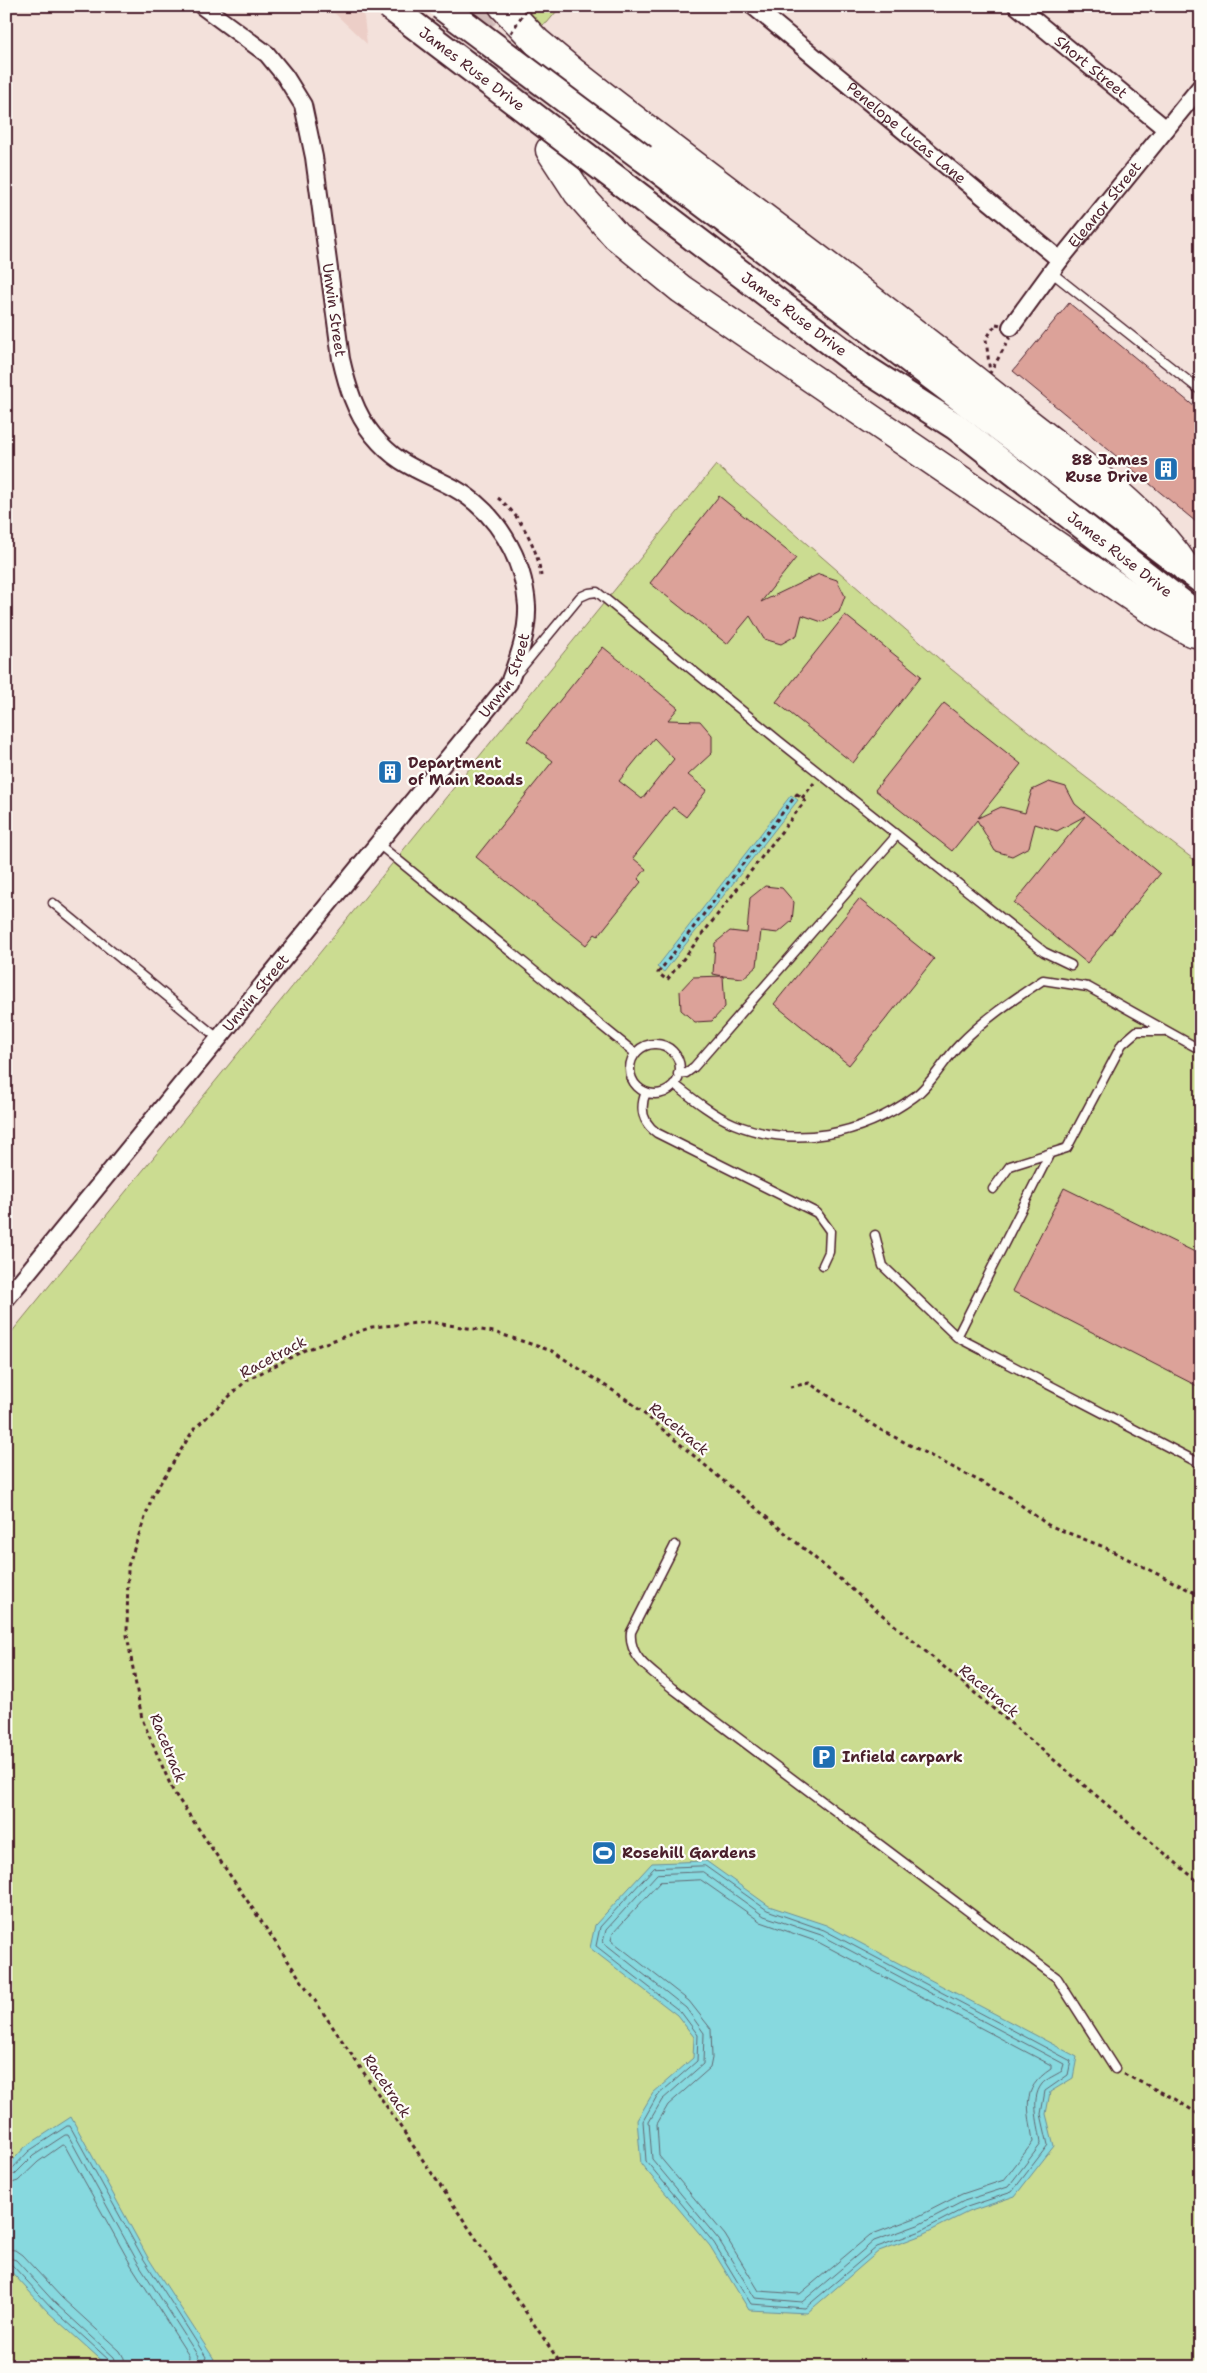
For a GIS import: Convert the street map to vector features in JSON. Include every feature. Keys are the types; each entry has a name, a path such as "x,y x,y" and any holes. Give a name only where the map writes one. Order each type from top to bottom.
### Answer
{"highway":[{"path":"503,6 537,42 572,72 930,344 1107,487 1172,546 1193,574"},
{"path":"550,150 578,193 616,236 681,289 1151,610 1190,632 1201,634"}],"main road":[{"name":"James Ruse Drive","path":"389,6 866,369 955,426 1201,618"},
{"name":"James Ruse Drive","path":"441,6 1193,574"}],"street":[{"name":"Unwin Street","path":"6,1299 509,683 520,655 527,607 524,586 512,548 490,518 467,496 401,462 372,435 357,410 348,388 340,359 332,305 314,157 302,105 285,76 267,54 202,6"},
{"name":"Penelope Lucas Lane","path":"754,6 1056,266"},
{"name":"Short Street","path":"1017,6 1166,129"},
{"name":"Eleanor Street","path":"1011,327 1056,266 1201,86"}],"lane":[{"name":"Penelope Lucas Lane","path":"1056,266 1201,391"},
{"path":"509,683 580,597 589,592 597,592 1044,952 1070,965"},
{"path":"678,1074 686,1073 694,1067 897,835"},
{"path":"377,843 635,1053"},
{"path":"53,903 219,1039"},
{"path":"674,1084 733,1124 772,1136 825,1136 869,1122 915,1097 966,1039 1000,1008 1043,980 1088,987 1201,1050"},
{"path":"993,1189 1010,1166 1067,1148 1122,1044 1137,1031 1165,1031"},
{"path":"649,1045 665,1046 676,1057 679,1064 674,1084 661,1093 646,1092 639,1088 631,1075 630,1068 635,1053 649,1045"},
{"path":"646,1092 642,1113 645,1121 657,1134 817,1213 830,1232 829,1252 823,1265"},
{"path":"957,1337 1050,1153"},
{"path":"874,1234 883,1266 957,1337 1201,1464"},
{"path":"675,1545 631,1632 630,1640 636,1657 672,1688 1057,1978 1115,2069"}],"path":[{"path":"511,34 528,6"},
{"path":"996,324 1011,327 1009,338 990,373 986,339 996,324"},
{"path":"802,798 821,774"},
{"path":"797,794 802,798 805,801 667,980 658,973 797,794"},
{"name":"Racetrack","path":"563,2367 173,1791 142,1719 127,1635 128,1566 153,1495 194,1429 247,1380 305,1350 372,1327 429,1322 494,1332 552,1351 628,1401 1201,1884"},
{"path":"790,1387 809,1382 879,1429 1010,1497 1048,1525 1104,1548 1201,1596"},
{"path":"1115,2069 1175,2099 1201,2116"}],"shaded area":[{"path":"327,6 358,6 364,17 367,44"}],"green space":[{"path":"519,6 561,6 547,23 538,27"},
{"name":"Rosehill Gardens","path":"716,465 951,669 1079,772 1201,865 1201,2367 6,2367 6,1339"}],"water":[{"path":"791,795 798,800 664,972 657,967"},
{"path":"706,1861 769,1906 826,1925 1077,2057 1073,2078 1050,2092 1046,2114 1054,2146 1015,2196 968,2212 922,2235 879,2251 807,2313 749,2310 710,2246 641,2164 637,2120 653,2093 693,2058 694,2037 677,2015 590,1948 595,1925 652,1863"},
{"path":"71,2117 147,2256 214,2359 204,2367 109,2367 48,2312 6,2266 6,2168 25,2147"}],"building":[{"name":"88 James Ruse Drive","path":"1069,303 1201,412 1201,526 1013,371"},
{"path":"719,496 796,558 761,602 819,574 837,580 845,596 839,612 822,622 802,615 797,635 781,644 764,639 750,616 727,644 650,583"},
{"path":"845,615 921,676 853,763 776,702"},
{"path":"603,647 678,708 668,720 700,721 712,735 712,753 688,775 707,790 686,817 673,807 633,858 646,869 638,879 641,882 598,936 595,934 586,945 476,857 553,761 527,741","holes":["654,738 674,759 642,799 619,781"]},
{"path":"944,703 1021,764 978,818 1001,807 1025,813 1032,790 1049,782 1066,787 1075,804 1160,874 1087,963 1014,903 1085,816 1057,831 1035,824 1029,847 1012,856 995,851 977,820 952,851 875,790"},
{"path":"765,886 782,888 794,902 792,921 778,933 761,931 757,966 743,978 713,974 715,943 730,931 747,933 750,898"},
{"path":"859,899 934,959 849,1065 774,1004"},
{"path":"723,976 725,1007 712,1021 695,1022 681,1010 680,991 693,977"},
{"path":"1064,1188 1201,1255 1201,1388 1012,1291"}],"tunnel":[{"path":"470,6 531,116"}],"place":[{"name":"88 James Ruse Drive","path":"1166,469"},
{"name":"Department of Main Roads","path":"390,772"},
{"name":"Infield carpark","path":"824,1757"},
{"name":"Rosehill Gardens","path":"604,1853"}]}
